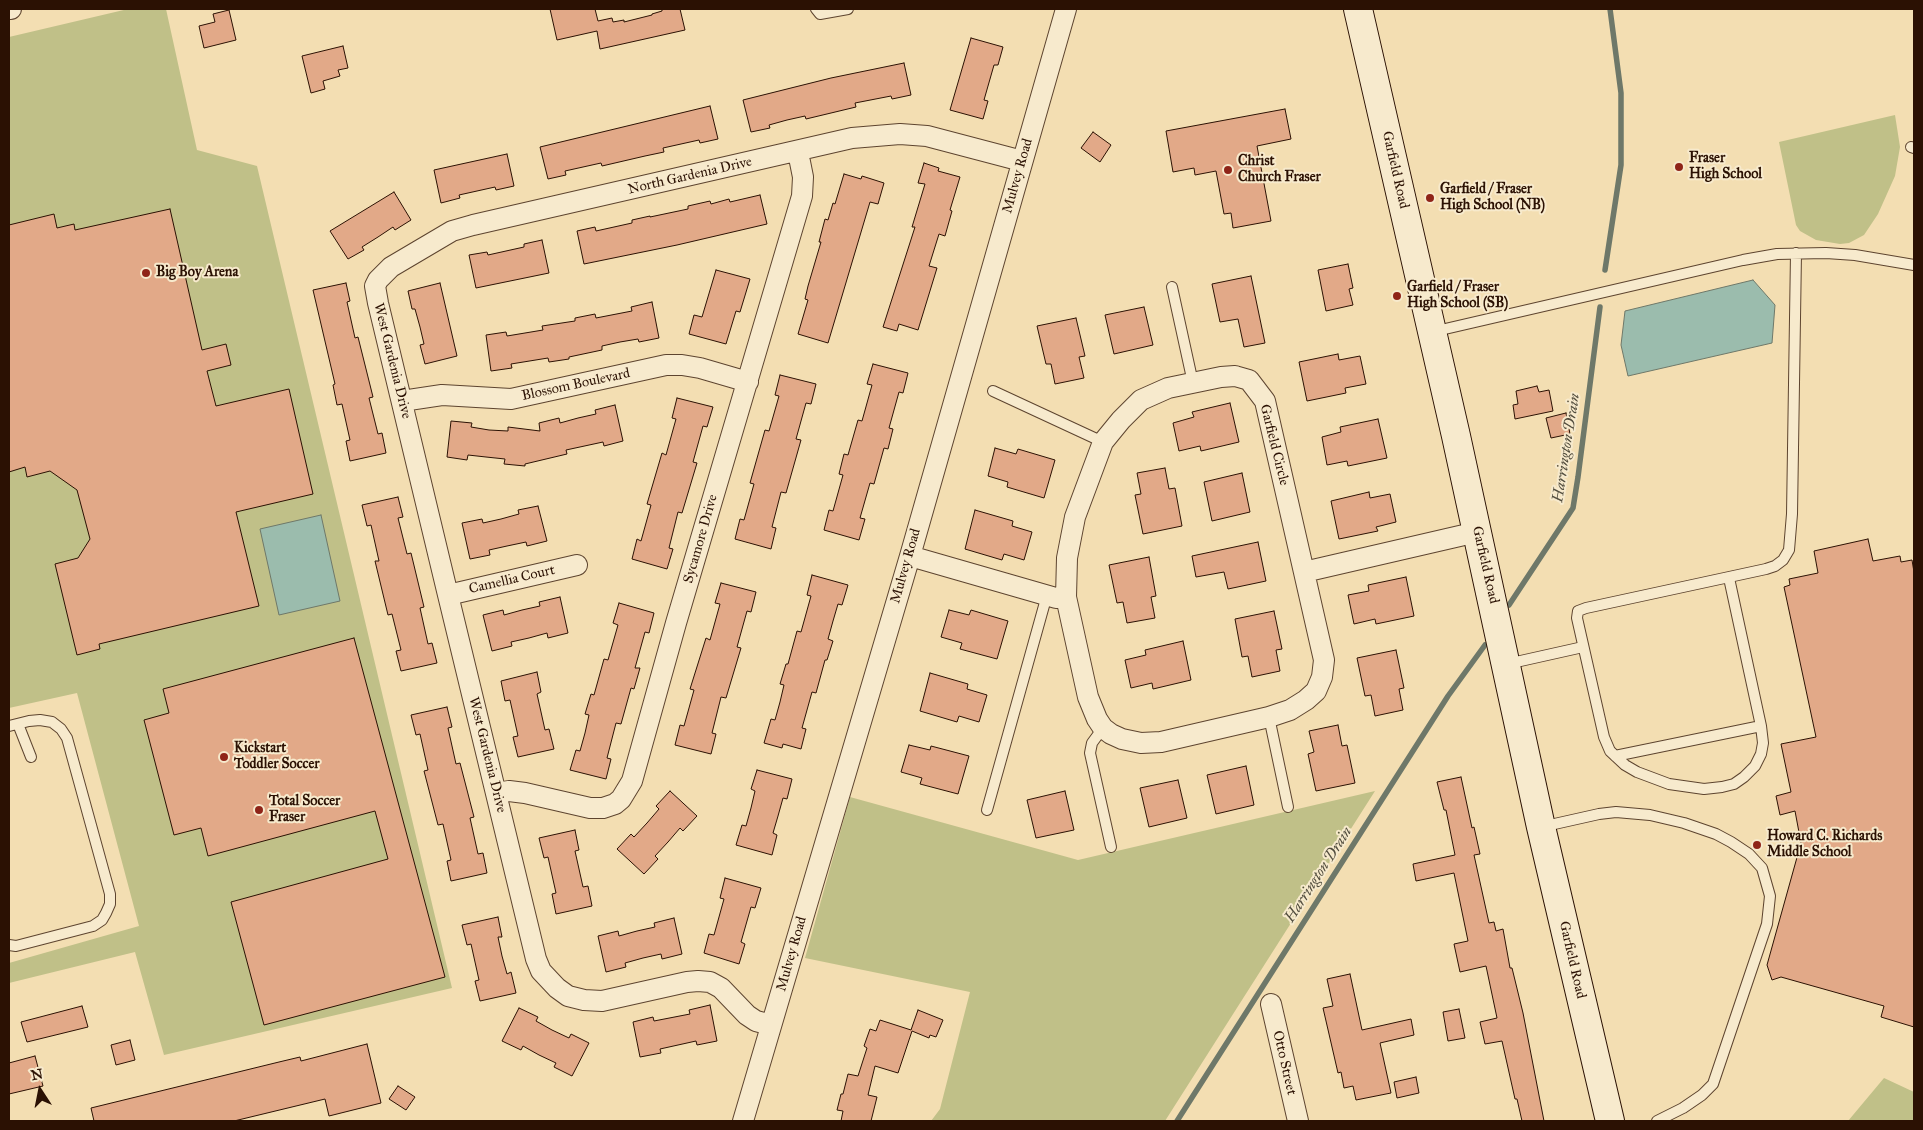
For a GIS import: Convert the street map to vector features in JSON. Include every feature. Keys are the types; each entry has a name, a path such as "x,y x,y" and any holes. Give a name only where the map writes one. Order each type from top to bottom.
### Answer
{"main road":[{"name":"Garfield Road","path":"1358,9 1477,532 1541,827 1610,1121"}],"street":[{"name":"Mulvey Road","path":"742,1121 910,556 1066,9"},
{"name":"North Gardenia Drive","path":"375,286 378,280 391,267 430,243 459,229 852,138 900,134 927,136 1022,161"},
{"name":"Sycamore Drive","path":"496,793 509,791 525,793 590,808 603,808 614,804 626,793 637,767 676,623 802,196 803,177 798,152"},
{"name":"West Gardenia Drive","path":"375,286 536,959 541,971 557,988 568,996 584,1000 602,1001 687,982 710,982 720,988 747,1016 756,1021 772,1025"},
{"name":"Blossom Boulevard","path":"402,401 442,395 511,399 528,397 666,365 700,368 748,382"},
{"name":"Garfield Circle","path":"1228,377 1249,380 1265,401 1324,660 1322,677 1316,691 1290,710 1269,717 1160,742 1141,743 1122,739 1111,734 1103,728 1097,719 1088,697 1056,596 1067,558 1071,529 1103,442 1141,400 1168,388 1193,383 1228,377"},
{"path":"1304,572 1477,532"},
{"path":"910,556 1056,596"},
{"name":"Camellia Court","path":"448,595 577,564"},
{"name":"Otto Street","path":"1271,1004 1298,1121"}],"lane":[{"path":"816,9 820,14 848,9"},
{"path":"1729,578 1761,726 1763,743 1761,754 1755,766 1734,784 1704,789 1668,784 1637,772 1610,751 1599,720 1577,618 1578,612 1586,608 1729,578 1775,566 1783,560 1789,550 1792,514 1796,253"},
{"path":"1432,332 1743,260 1796,253 1855,255 1914,265"},
{"path":"1172,287 1193,383"},
{"path":"993,392 1103,442"},
{"path":"987,810 1056,596"},
{"path":"1506,664 1583,647"},
{"path":"1269,717 1288,807"},
{"path":"9,945 16,946 93,926 102,920 110,899 67,738 61,729 52,722 40,720 13,725 31,757"},
{"path":"1615,756 1761,726"},
{"path":"1103,728 1092,743 1090,753 1111,847"},
{"path":"1541,827 1616,812 1650,815 1700,828 1731,842 1749,854 1762,868 1765,875 1770,896 1767,924 1713,1084 1684,1108 1657,1121"}],"green space":[{"name":"Big Boy Arena","path":"128,9 166,9 197,150 257,166 452,988 164,1055 135,952 9,983 9,963 139,926 77,693 9,708 9,37"},
{"path":"1895,115 1900,147 1895,176 1878,214 1864,235 1849,243 1840,244 1816,240 1800,231 1796,225 1779,142"},
{"path":"1375,791 1165,1121 931,1121 940,1109 970,992 805,958 850,797 1078,860"},
{"path":"1884,1078 1914,1092 1914,1121 1848,1121"}],"shaded area":[{"path":"1753,280 1775,305 1772,343 1628,376 1621,345 1625,311"},
{"path":"321,515 340,601 279,615 260,529"}],"building":[{"path":"550,9 595,9 598,21 612,18 613,22 624,20 624,22 652,15 662,11 662,9 680,9 685,30 600,49 597,31 557,40"},
{"path":"229,10 236,40 204,48 199,26 215,22 213,14"},
{"path":"971,38 1003,47 998,65 994,65 984,100 988,101 983,119 950,110"},
{"path":"343,46 348,68 338,70 340,76 323,81 325,89 311,93 302,56"},
{"path":"904,63 911,95 892,99 891,96 855,103 856,107 806,119 805,116 787,120 769,125 770,128 751,132 743,100 831,78"},
{"path":"710,106 718,139 700,143 699,140 663,148 664,152 602,166 601,163 565,171 566,175 548,179 540,147"},
{"name":"Christ Church Fraser","path":"1285,109 1291,139 1257,146 1271,221 1233,228 1231,213 1224,214 1216,171 1195,175 1194,168 1173,172 1166,131"},
{"path":"1093,132 1111,145 1100,162 1081,148"},
{"path":"507,154 514,186 496,190 495,187 459,195 460,198 441,203 434,170"},
{"path":"924,163 939,168 938,171 960,177 950,210 952,211 945,236 939,234 929,266 937,268 918,330 899,324 897,331 883,327 915,227 912,227 925,184 918,183"},
{"path":"844,174 861,179 862,176 884,183 878,204 870,202 828,343 798,334 808,300 805,299 821,242 819,242 825,219 828,220 833,203 835,204"},
{"path":"394,192 411,220 395,230 393,227 362,247 364,250 348,259 330,231"},
{"path":"760,195 767,224 584,264 577,231 595,227 596,231 632,223 632,220 688,209 688,206 710,201 711,204 729,199 730,202"},
{"path":"170,209 202,350 226,344 231,365 207,371 216,406 289,389 313,494 236,512 259,606 99,644 100,649 77,655 55,564 78,558 90,539 77,490 50,471 27,477 25,467 9,472 9,225 54,214 57,228 74,224 75,230"},
{"path":"542,240 549,273 476,288 469,255 487,252 488,255 524,247 524,244"},
{"path":"1348,264 1353,288 1349,289 1353,305 1326,311 1318,270"},
{"path":"716,270 750,279 740,312 736,311 726,344 689,334 694,315 702,317"},
{"path":"1251,276 1265,343 1244,347 1238,319 1220,322 1212,284"},
{"path":"346,283 350,301 347,302 355,338 358,337 373,397 369,398 378,434 382,433 386,453 350,461 346,441 350,440 342,404 337,405 333,385 335,384 313,290"},
{"path":"440,283 457,356 425,364 420,345 424,344 408,291"},
{"path":"652,302 659,338 639,342 638,339 620,342 602,346 602,350 569,357 569,359 549,362 548,358 511,364 512,368 491,371 486,335 506,332 507,336 543,330 542,326 575,321 575,318 595,314 596,318 632,311 631,307"},
{"path":"1144,307 1153,345 1114,354 1105,315"},
{"path":"1076,318 1085,356 1079,357 1084,378 1055,384 1051,364 1046,364 1037,326"},
{"path":"1338,354 1339,360 1360,356 1366,384 1345,388 1346,393 1307,401 1299,362"},
{"path":"873,364 908,373 903,393 899,392 889,428 893,429 888,449 884,448 874,484 870,483 860,518 865,519 859,540 824,530 829,510 833,511 843,475 839,474 844,454 848,455 858,420 862,421 872,385 867,384"},
{"path":"780,375 816,384 811,404 806,403 796,439 801,440 786,493 781,492 772,527 776,528 771,549 735,539 740,519 744,520 754,484 750,483 765,430 769,431 779,396 775,395"},
{"path":"1537,386 1539,392 1549,390 1553,411 1515,419 1513,405 1518,404 1516,391"},
{"path":"677,398 713,407 707,427 703,426 693,462 697,463 682,513 678,512 669,548 673,549 667,569 632,559 637,539 641,541 651,505 647,504 662,453 666,455 676,419 672,418"},
{"path":"1230,403 1239,442 1201,451 1200,446 1179,451 1173,423 1194,417 1192,412"},
{"path":"615,405 623,441 604,446 603,442 566,450 567,454 525,464 525,466 504,464 505,459 468,455 467,460 447,457 451,421 472,423 471,427 489,430 508,431 508,427 540,431 539,423 559,418 560,423 596,414 595,410"},
{"path":"1566,413 1570,434 1551,438 1546,418"},
{"path":"1378,419 1387,458 1348,466 1347,461 1327,465 1322,437 1341,432 1340,427"},
{"path":"995,448 1016,454 1018,449 1055,460 1044,498 1007,487 1008,482 988,476"},
{"path":"1165,468 1169,489 1175,488 1182,526 1143,534 1135,495 1141,494 1137,473"},
{"path":"1242,473 1250,512 1212,521 1204,482"},
{"path":"1369,492 1370,498 1390,494 1396,522 1376,527 1378,531 1339,539 1331,501"},
{"path":"398,497 403,517 398,518 407,554 411,553 424,607 420,608 428,644 432,643 437,663 401,671 396,651 401,650 392,614 388,615 375,561 379,561 371,525 367,526 362,505"},
{"path":"538,506 547,541 527,546 526,542 489,550 490,555 470,559 462,523 482,519 483,523 501,519 519,514 518,510"},
{"path":"975,510 1013,521 1012,526 1032,532 1024,560 1004,554 1002,560 965,549"},
{"path":"1868,539 1873,561 1900,556 1901,562 1912,560 1914,572 1914,1027 1881,1017 1884,1006 1781,977 1772,980 1767,965 1801,843 1795,811 1780,815 1776,796 1791,792 1781,744 1816,737 1784,587 1790,585 1789,579 1818,573 1814,551"},
{"path":"1258,542 1266,581 1228,589 1224,572 1196,577 1192,556"},
{"path":"1149,557 1156,596 1151,597 1155,618 1127,623 1123,602 1117,603 1109,565"},
{"path":"812,575 848,585 842,605 838,604 828,639 833,641 827,660 825,660 816,693 812,692 802,728 806,729 801,749 783,744 782,748 764,743 771,719 775,720 784,685 780,684 786,664 788,664 797,631 801,632 811,596 807,595"},
{"path":"1406,577 1414,616 1376,624 1375,619 1354,624 1348,595 1369,591 1368,585"},
{"path":"721,583 756,592 751,612 747,611 737,647 741,648 726,698 721,697 712,733 716,734 711,754 675,745 680,725 684,726 694,690 690,689 706,638 710,640 720,604 715,603"},
{"path":"560,597 568,633 548,638 547,633 511,642 512,646 492,651 483,615 503,610 504,615 540,606 539,602"},
{"path":"619,603 654,613 649,633 645,632 635,668 640,668 634,689 631,688 621,724 616,723 607,758 611,759 606,779 570,770 576,750 580,751 585,733 589,715 585,714 591,694 594,695 604,659 608,660 618,625 613,623"},
{"path":"949,610 969,615 971,610 1008,621 997,659 960,649 962,643 941,637"},
{"path":"1274,611 1282,649 1276,650 1280,671 1252,677 1248,656 1242,657 1235,619"},
{"path":"354,638 445,977 264,1025 231,902 388,859 375,811 208,856 201,828 174,835 144,720 169,713 163,689"},
{"path":"1183,641 1191,680 1153,689 1152,683 1131,688 1125,660 1146,655 1145,650"},
{"path":"1396,650 1404,688 1399,689 1403,710 1375,716 1371,695 1365,696 1357,658"},
{"path":"537,672 541,692 537,694 545,730 549,729 554,749 518,757 513,737 518,736 510,700 505,701 501,681"},
{"path":"930,673 968,684 967,689 987,695 979,722 959,716 957,722 920,711"},
{"path":"447,707 452,727 448,728 456,764 460,763 474,817 470,818 478,854 483,853 487,873 451,881 447,861 451,860 443,824 438,825 424,771 428,770 420,734 416,735 411,715"},
{"path":"1338,725 1342,746 1347,745 1355,783 1316,791 1308,754 1314,752 1309,731"},
{"path":"909,745 930,750 931,746 969,756 958,794 920,784 922,778 901,772"},
{"path":"1246,766 1254,805 1216,814 1207,775"},
{"path":"757,770 792,779 787,799 783,798 773,833 777,835 772,855 736,845 742,825 746,826 755,791 751,789"},
{"path":"1461,777 1472,828 1474,827 1480,854 1474,855 1489,923 1494,922 1496,931 1503,929 1510,968 1512,968 1523,1013 1544,1121 1522,1121 1502,1041 1485,1044 1480,1022 1497,1018 1486,966 1460,972 1454,944 1468,941 1454,873 1416,881 1413,864 1455,855 1446,810 1444,810 1437,782"},
{"path":"1178,780 1187,818 1149,827 1140,788"},
{"path":"670,791 697,816 683,831 680,828 655,856 658,859 644,874 617,849 631,834 634,837 647,823 659,809 656,806"},
{"path":"1065,791 1074,830 1036,838 1027,800"},
{"path":"575,830 579,850 575,851 583,887 588,886 592,906 556,914 552,894 556,893 548,857 544,858 539,838"},
{"path":"725,878 761,888 755,908 751,907 741,942 745,944 739,964 704,953 709,934 714,935 724,899 720,898"},
{"path":"498,917 502,937 498,937 502,956 507,974 511,972 516,993 480,1001 475,981 479,980 471,944 467,945 462,925"},
{"path":"674,918 682,954 662,959 661,954 643,958 625,963 626,967 606,972 598,936 618,931 619,936 655,927 654,923"},
{"path":"1350,974 1362,1030 1411,1019 1414,1035 1380,1043 1391,1093 1356,1100 1353,1086 1344,1088 1341,1072 1338,1073 1323,1008 1333,1006 1327,979"},
{"path":"710,1005 717,1041 697,1045 696,1041 660,1049 661,1053 640,1057 633,1022 653,1017 654,1021 690,1014 689,1010"},
{"path":"82,1006 88,1027 27,1042 21,1022"},
{"path":"519,1008 538,1017 536,1021 552,1030 569,1038 571,1034 589,1043 572,1076 554,1067 556,1063 523,1046 521,1050 502,1041"},
{"path":"1459,1009 1465,1038 1448,1041 1443,1012"},
{"path":"918,1010 943,1020 936,1037 930,1035 929,1038 912,1031 898,1073 875,1066 868,1095 877,1097 871,1121 841,1121 843,1111 837,1110 841,1094 843,1094 848,1074 858,1076 867,1048 864,1046 870,1029 876,1031 880,1020 911,1030"},
{"path":"130,1040 135,1060 116,1065 111,1045"},
{"path":"367,1044 381,1103 329,1116 325,1099 234,1121 94,1121 91,1108 300,1057 301,1061"},
{"path":"35,1056 43,1086 9,1094 9,1063"},
{"path":"1416,1077 1419,1093 1397,1098 1394,1082"},
{"path":"398,1086 415,1097 406,1110 389,1099"}],"waterway":[{"name":"Harrington Drain","path":"1605,270 1621,165 1621,93 1610,9"},
{"name":"Harrington Drain","path":"1509,605 1573,508 1600,307"},
{"name":"Harrington Drain","path":"1177,1121 1448,696 1485,645"}],"place":[{"name":"Fraser High School","path":"1679,167"},
{"name":"Christ Church Fraser","path":"1228,170"},
{"name":"Garfield / Fraser High School (NB)","path":"1430,198"},
{"name":"Big Boy Arena","path":"146,273"},
{"name":"Garfield / Fraser High School (SB)","path":"1397,296"},
{"name":"Kickstart Toddler Soccer","path":"224,757"},
{"name":"Total Soccer Fraser","path":"259,810"},
{"name":"Howard C. Richards Middle School","path":"1757,845"}]}
